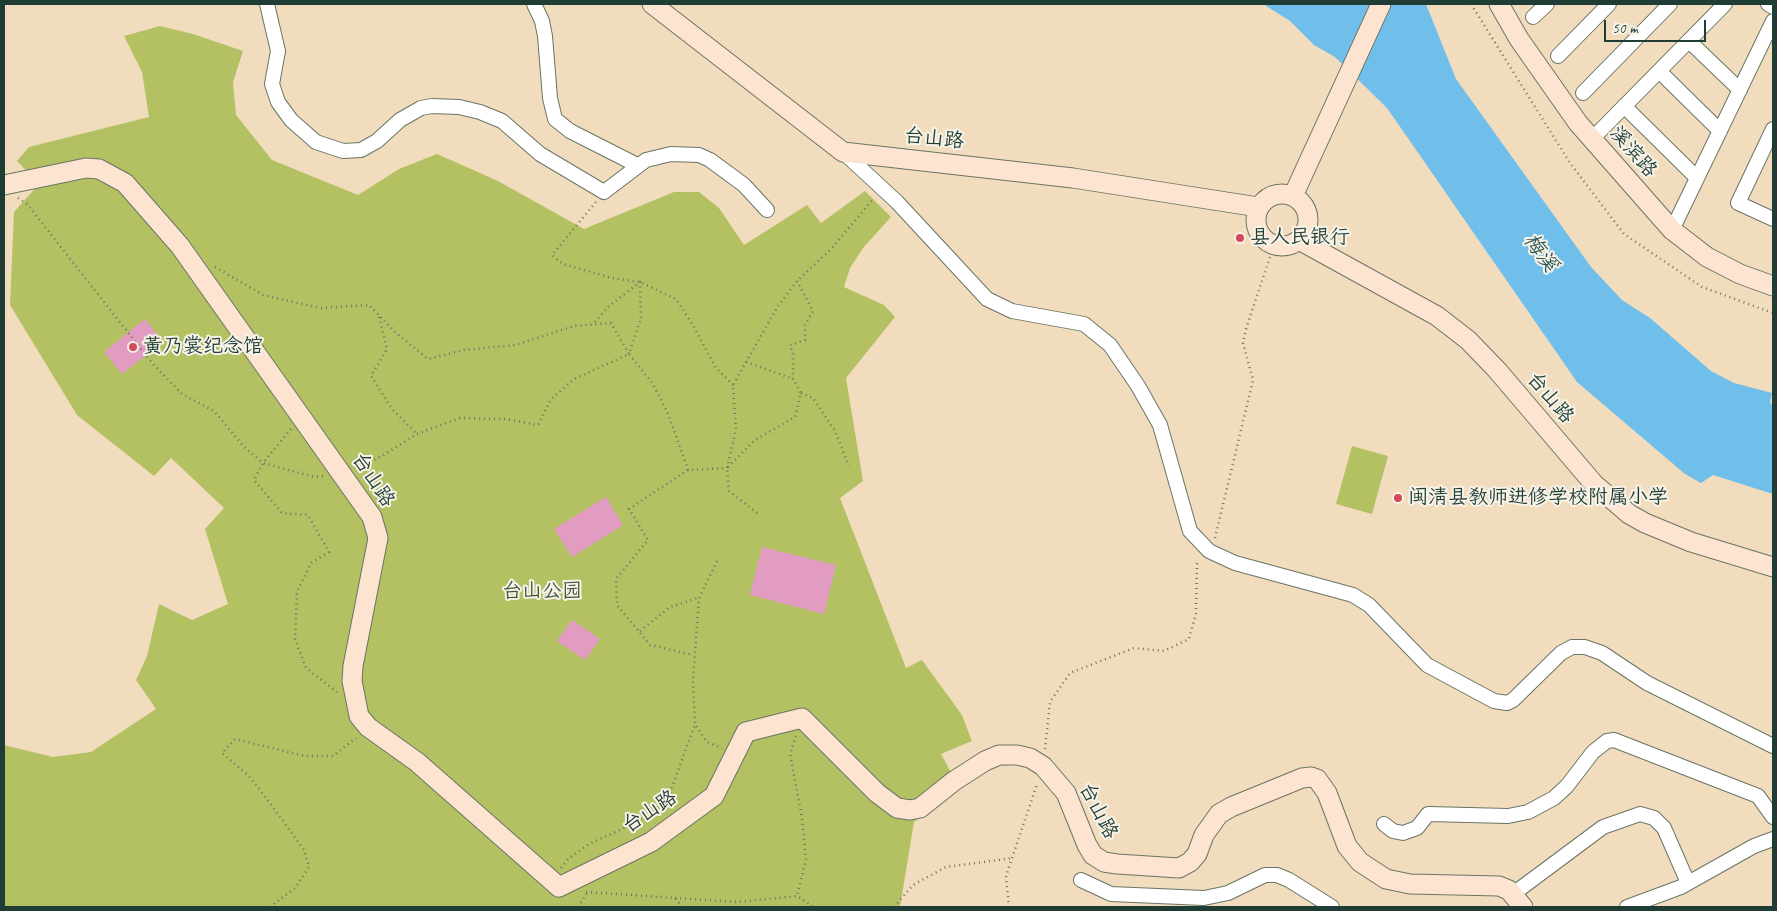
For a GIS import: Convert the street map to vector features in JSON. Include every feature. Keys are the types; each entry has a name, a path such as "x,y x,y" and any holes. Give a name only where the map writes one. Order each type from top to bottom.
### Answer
{"street":[{"path":"267,4 278,51 272,84 278,102 291,120 316,142 343,151 361,150 377,141 400,120 422,108 432,106 459,107 480,112 502,121 540,154 604,192 637,165 658,156 671,154 699,156 710,160 744,185 766,210"},
{"path":"534,4 542,21 545,36 550,98 555,119 570,131 637,165"},
{"path":"652,4 843,152 910,215 987,299 1012,311 1084,324 1110,345 1138,386 1160,425 1190,531 1209,551 1235,563 1352,595 1373,609 1427,664 1494,701 1507,702 1513,700 1561,653 1572,648 1586,647 1602,653 1646,683 1773,746"},
{"path":"1329,109 1372,4"},
{"path":"1288,195 1381,4"},
{"name":"溪滨路","path":"1499,4 1541,72 1592,139 1672,230 1707,257 1773,286"},
{"path":"1533,17 1547,4"},
{"path":"1558,56 1609,4"},
{"path":"1583,93 1670,4"},
{"path":"1592,139 1725,4"},
{"path":"1768,4 1773,8"},
{"path":"1672,230 1773,21"},
{"path":"1689,41 1740,90"},
{"path":"1659,71 1720,131"},
{"path":"1624,106 1697,178"},
{"path":"1772,217 1738,203 1773,129"},
{"name":"台山路","path":"843,152 1073,178 1258,207"},
{"name":"台山路","path":"8,190 86,168 107,172 125,183 180,246 372,517 378,538 353,666 356,703 360,716 368,727 417,762 554,883 651,842 714,796 746,732 802,718 878,793 897,808 910,810 920,808 985,761 999,755 1017,755 1030,758 1043,766 1066,793 1087,845 1093,855 1104,862 1179,868 1190,862 1197,854 1204,834 1219,814 1231,807 1311,776 1317,779 1327,793 1342,837 1353,854 1386,879 1410,884 1499,886 1518,901"},
{"path":"1288,195 1305,207 1308,216 1304,233 1299,240 1291,244 1274,245 1260,235 1257,228 1255,219 1258,207 1268,198 1288,195"},
{"name":"台山路","path":"1299,240 1437,316 1468,340 1497,370 1594,484 1629,514 1645,523 1692,542 1773,567"},
{"path":"1384,824 1393,831 1403,833 1417,828 1428,814 1508,816 1528,812 1554,798 1567,786 1593,752 1607,741 1614,740 1758,796 1773,817"},
{"path":"1518,901 1603,826 1640,814 1654,818 1664,828 1688,883"},
{"path":"1627,907 1688,883 1760,843 1773,839"},
{"path":"1081,880 1111,894 1204,898 1228,893 1265,875 1276,875 1289,880 1332,907"}],"path":[{"path":"1471,4 1570,163 1624,234 1702,287 1773,313"},
{"path":"757,513 729,491 727,468 736,430 733,385 778,306 796,281 832,248 882,189"},
{"path":"8,190 27,204 152,362 182,394 214,411 244,447 263,463 314,477 343,474 382,456 417,434 460,418 506,419 538,425 551,400 574,379 628,354 641,318 640,282"},
{"path":"604,192 552,255 563,264 612,278 640,282 676,299 694,327 716,368 733,385"},
{"path":"1009,907 1006,876 1043,766 1050,702 1070,673 1134,648 1164,651 1189,639 1196,613 1197,564 1209,551 1218,530 1228,480 1253,380 1243,343 1246,329 1274,245"},
{"path":"213,266 263,295 320,308 369,306 395,332 428,359 464,350 515,345 574,326 611,323 628,354 653,384 670,416 688,470"},
{"path":"796,281 813,311 805,325 805,340 790,345 793,354 793,379 801,393 813,398 835,431 849,466"},
{"path":"592,325 608,307 640,282"},
{"path":"379,316 387,349 371,376 392,409 417,434"},
{"path":"746,362 793,379"},
{"path":"693,655 650,646 617,604 616,579 648,540 629,509 688,470 727,468 755,440 796,417 801,393"},
{"path":"302,416 263,463 254,480 282,514 308,515 329,552 311,563 297,592 295,639 306,668 356,703"},
{"path":"717,561 699,598 693,655 695,724 667,801 633,824 589,844 568,859 554,883 571,892 737,902 797,896 814,907"},
{"path":"640,632 670,607 699,598"},
{"path":"797,896 806,860 802,818 790,754 802,718"},
{"path":"695,724 707,742 735,754"},
{"path":"270,907 295,888 310,867 304,850 270,803 248,775 222,753 235,739 305,756 333,756 368,727"},
{"path":"894,907 913,885 946,867 1012,858"},
{"path":"578,907 588,892"},
{"path":"675,898 682,907"}],"green space":[{"name":"台山公园","path":"160,26 193,34 243,51 233,82 236,115 272,160 358,195 399,169 437,154 498,181 584,229 674,192 699,192 719,208 744,245 807,205 821,223 865,191 891,217 863,248 850,268 844,287 884,305 895,317 846,378 863,481 840,498 906,668 922,660 962,715 972,741 941,754 960,789 914,822 900,907 4,907 4,745 53,757 91,752 156,709 136,680 147,656 159,604 192,620 228,604 205,529 224,508 171,458 154,476 77,415 10,305 14,212 39,184 17,161 29,147 149,117 142,72 124,36"},
{"path":"1352,446 1388,456 1372,514 1336,504"}],"water":[{"name":"梅溪","path":"1263,4 1426,4 1456,79 1591,267 1622,300 1650,318 1711,371 1734,383 1772,393 1770,402 1773,406 1773,494 1713,475 1701,483 1685,474 1577,382 1387,108 1335,57 1314,45 1290,21"}],"building":[{"name":"黄乃裳纪念馆","path":"145,319 163,342 122,374 104,352"},
{"path":"606,497 623,525 572,557 554,529"},
{"path":"762,547 836,565 824,614 750,595"},
{"path":"572,620 600,639 585,660 557,641"}],"place":[{"name":"县人民银行","path":"1240,238"},
{"name":"黄乃裳纪念馆","path":"133,347"},
{"name":"闽清县教师进修学校附属小学","path":"1398,498"}]}
